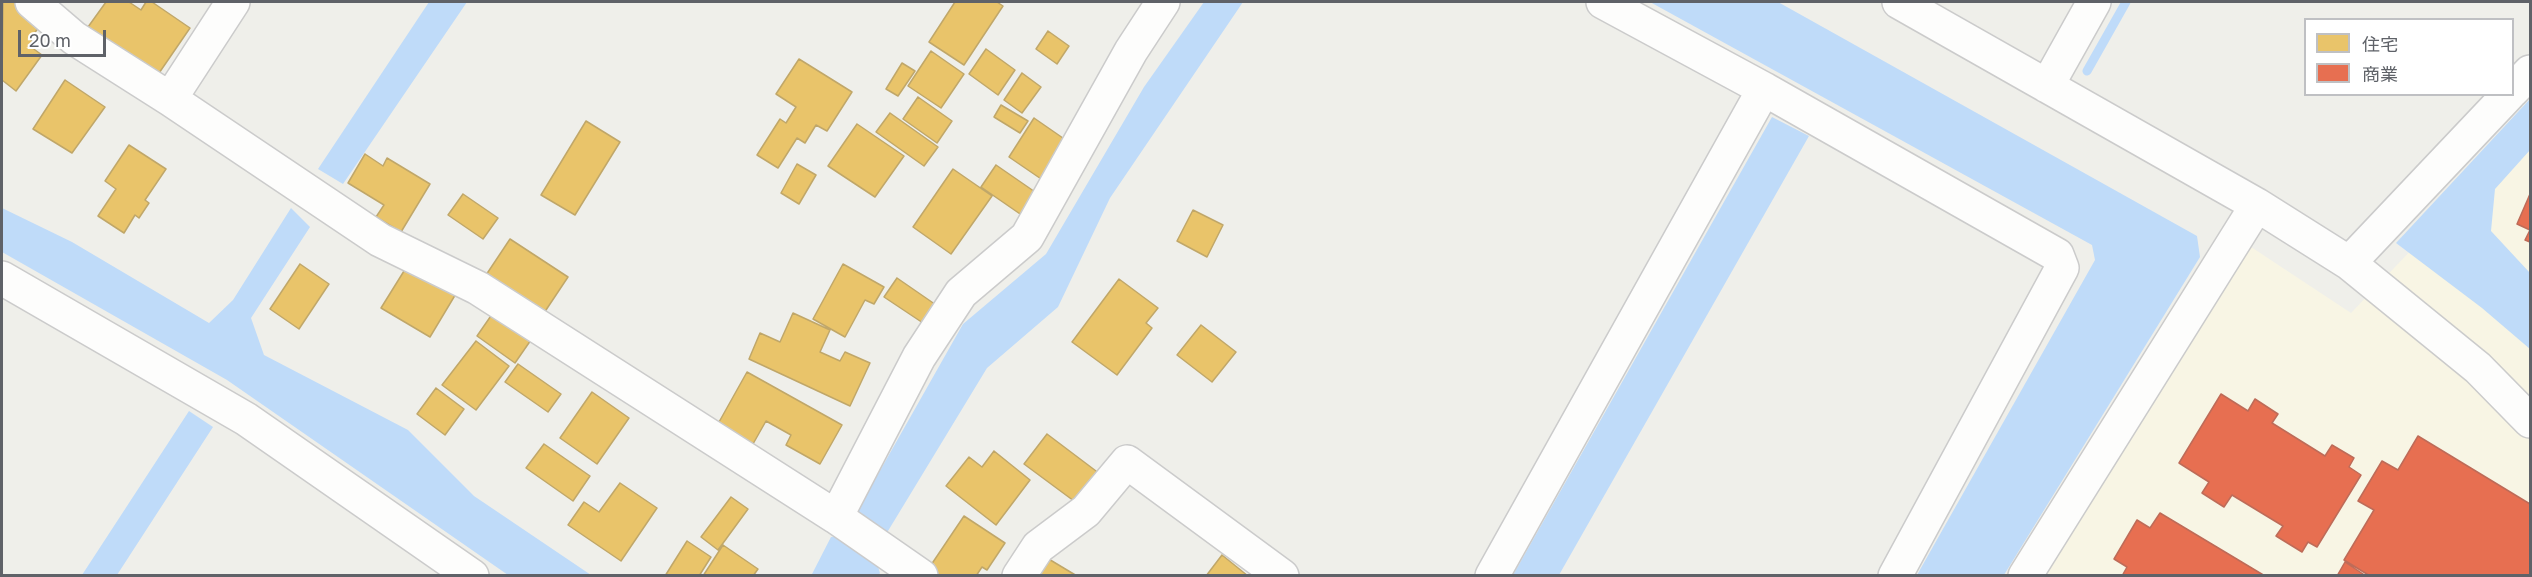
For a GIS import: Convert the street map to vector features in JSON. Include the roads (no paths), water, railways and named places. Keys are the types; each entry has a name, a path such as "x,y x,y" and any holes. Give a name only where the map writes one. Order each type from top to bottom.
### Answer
{"street":[{"path":"32,2 74,38 170,99 380,240 478,288 840,520 921,576"},
{"path":"170,99 233,2"},
{"path":"840,520 919,357 960,293 1027,237 1131,51 1163,2"},
{"path":"1603,2 1764,89 2056,255 2062,268 1895,576"},
{"path":"1899,2 2256,205 2349,263 2478,368 2530,421"},
{"path":"2047,86 2094,2"},
{"path":"2514,89 2530,72"},
{"path":"1492,576 1764,89"},
{"path":"2349,263 2507,96"},
{"path":"2025,576 2256,205"},
{"path":"2,278 246,419 472,576"},
{"path":"1019,576 1038,547 1086,511 1127,462 1282,576"}],"water":[{"path":"429,2 467,2 343,184 318,169"},
{"path":"1204,2 1243,2 1110,198 1058,307 987,368 874,554 880,573 878,576 811,576 831,537 843,536 963,324 1046,254 1144,87"},
{"path":"1650,2 1778,2 2197,236 2200,257 2004,575 1917,575 2095,260 2092,245"},
{"path":"2530,99 2530,150 2495,189 2491,231 2530,273 2530,349 2482,308 2396,243"},
{"path":"1772,117 1809,136 1559,575 1513,575"},
{"path":"2,208 72,242 209,323 233,300 291,208 310,227 251,318 264,355 408,430 474,496 591,575 508,575 227,380 2,252"},
{"path":"189,411 213,427 117,575 82,575"}],"waterway":[{"path":"2087,71 2126,2"}]}
